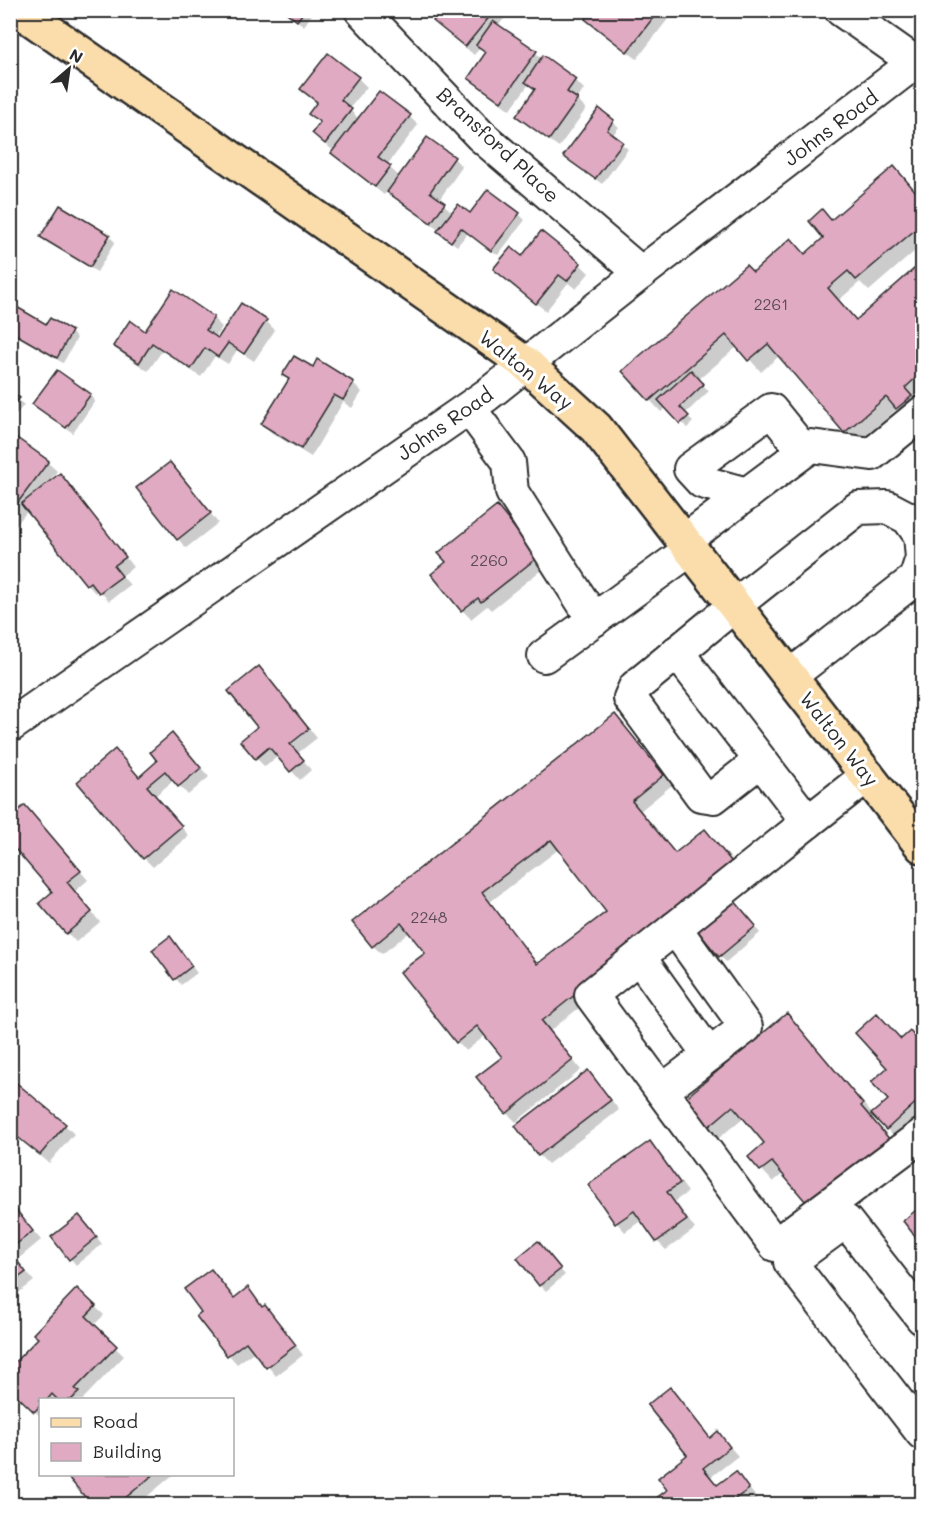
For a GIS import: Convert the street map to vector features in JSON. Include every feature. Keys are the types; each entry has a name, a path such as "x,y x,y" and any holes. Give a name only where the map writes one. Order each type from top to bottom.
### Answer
{"main road":[{"name":"Walton Way","path":"19,10 526,364 596,428 922,846"}],"street":[{"name":"Bransford Place","path":"362,10 480,135 641,273"},
{"path":"841,10 919,60"},
{"name":"Johns Road","path":"10,726 469,408 919,60"},
{"path":"469,408 509,462 512,492 594,620"},
{"path":"747,494 702,482 690,469 771,410 804,451"},
{"path":"544,656 594,620 688,545 747,494 811,446 872,454 922,413"},
{"path":"760,761 714,797 701,795 630,698 635,687 858,508 887,507 908,518 920,535 922,558 915,579 790,676"},
{"path":"677,652 808,822"},
{"path":"868,775 591,995 783,1254 922,1433"},
{"path":"662,1091 746,1027 675,928"},
{"path":"639,957 709,1056"},
{"path":"783,1254 922,1135"},
{"path":"783,1254 846,1221 922,1318"}],"building":[{"path":"283,10 305,10 297,21"},
{"path":"442,10 495,10 465,47 433,21"},
{"path":"591,10 659,10 627,52 585,19"},
{"path":"493,21 537,51 501,102 468,78 486,52 476,45"},
{"path":"328,53 359,77 341,100 352,109 325,144 312,133 320,122 308,114 317,102 300,89"},
{"path":"543,55 576,79 567,92 578,99 549,140 516,116 535,89 525,82"},
{"path":"379,91 411,115 378,157 391,166 375,187 331,153"},
{"path":"599,108 614,120 607,130 623,142 595,179 563,156"},
{"path":"427,137 455,157 430,192 445,203 431,223 387,192"},
{"path":"894,166 922,199 922,224 856,280 848,271 828,288 856,320 922,262 922,372 905,388 912,396 896,409 886,397 844,433 768,344 748,361 726,335 649,401 622,371 746,265 753,272 791,238 805,254 823,238 809,221 822,209 831,220"},
{"path":"488,189 520,213 491,251 461,228 451,242 437,231 458,204 470,213"},
{"path":"60,205 110,235 90,267 40,237"},
{"path":"541,231 581,263 567,281 559,275 536,304 493,269 511,247 522,256"},
{"path":"173,289 214,317 206,330 218,338 241,303 267,320 244,354 228,343 218,357 205,348 191,369 152,343 139,363 113,346 130,320 145,331"},
{"path":"15,306 46,324 50,318 72,331 57,358 10,331 10,314"},
{"path":"294,356 313,367 317,359 354,382 343,400 334,395 301,449 261,424 289,379 282,375"},
{"path":"57,370 91,394 66,428 32,404"},
{"path":"691,370 704,384 680,407 689,416 680,424 658,400"},
{"path":"10,391 20,398 10,409"},
{"path":"10,433 49,461 10,513"},
{"path":"170,462 211,513 177,540 136,488"},
{"path":"60,473 126,557 114,566 122,576 99,593 90,582 86,585 21,504"},
{"path":"497,506 538,557 481,602 478,598 461,611 431,574 446,562 438,553"},
{"path":"259,666 309,729 290,744 304,760 290,772 269,747 255,759 240,741 257,727 228,691"},
{"path":"615,714 664,775 632,801 675,853 705,829 736,867 542,1021 573,1060 506,1114 476,1077 502,1057 477,1026 456,1043 400,972 425,953 401,923 372,947 352,922","holes":["551,840 606,912 537,964 482,892"]},
{"path":"172,733 201,768 178,787 165,771 147,786 182,826 143,859 77,782 115,749 139,777 157,761 150,752"},
{"path":"25,805 81,871 67,882 92,912 66,934 39,903 52,892 10,843 10,817"},
{"path":"733,899 756,926 719,957 696,929"},
{"path":"170,936 192,966 174,980 152,950"},
{"path":"787,1013 891,1141 811,1208 772,1162 760,1171 748,1157 764,1143 733,1106 701,1133 677,1105"},
{"path":"877,1013 901,1039 910,1031 922,1045 922,1097 886,1130 871,1114 888,1100 871,1082 887,1068 855,1033"},
{"path":"588,1070 611,1100 538,1156 515,1126"},
{"path":"13,1080 66,1124 40,1155 10,1131 10,1082"},
{"path":"650,1141 680,1183 667,1192 687,1220 656,1242 634,1211 615,1224 588,1185"},
{"path":"10,1202 33,1231 10,1249"},
{"path":"922,1205 922,1245 903,1221"},
{"path":"79,1215 97,1237 69,1260 51,1237"},
{"path":"538,1241 561,1269 539,1286 517,1258"},
{"path":"10,1252 26,1272 10,1284"},
{"path":"211,1269 234,1298 248,1287 262,1307 265,1305 296,1345 266,1368 246,1342 227,1356 196,1316 201,1312 184,1289"},
{"path":"77,1288 96,1306 86,1316 117,1346 75,1389 79,1392 73,1398 56,1398 52,1394 49,1398 39,1398 39,1407 34,1412 10,1389 10,1367 38,1338 33,1334"},
{"path":"670,1387 710,1438 718,1431 730,1447 703,1468 717,1485 736,1471 749,1489 728,1504 648,1504 667,1490 658,1478 687,1455 647,1405"},
{"path":"152,1476 118,1504 91,1504 68,1477"}]}
